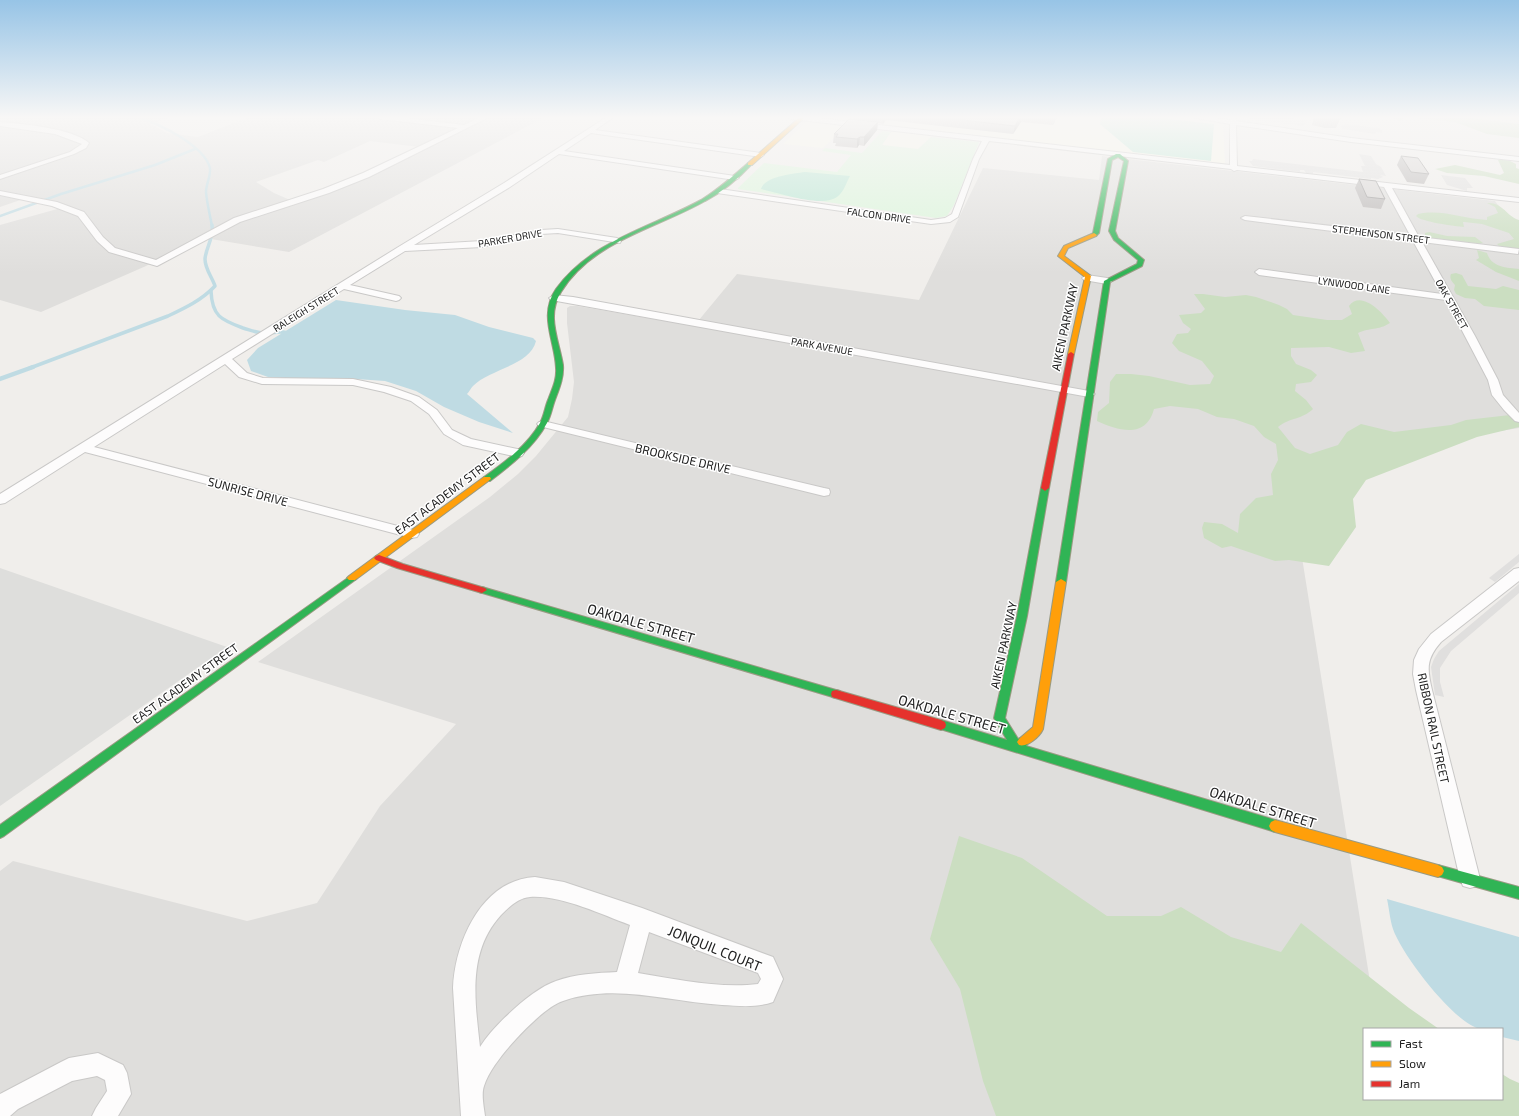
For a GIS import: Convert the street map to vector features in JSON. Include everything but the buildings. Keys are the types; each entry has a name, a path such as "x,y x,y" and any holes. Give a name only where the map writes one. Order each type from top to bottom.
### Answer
{"street":[{"path":"0,177 24,169"},
{"path":"0,192 54,204 81,214 100,239 112,250 157,263 237,220 326,191 378,169"},
{"name":"RALEIGH STREET","path":"0,500 531,169"},
{"path":"675,169 735,178"},
{"name":"EAST ACADEMY STREET","path":"0,832 412,534 494,474 518,453 543,424 560,378 550,326 550,312 554,298 563,283 579,266 617,241 701,202 720,191 745,169"},
{"name":"FALCON DRIVE","path":"720,191 931,222 942,221 955,215 972,169"},
{"path":"1108,169 1096,232 1113,234"},
{"path":"1017,747 1038,729 1107,281 1113,276 1140,265 1141,260 1116,239 1112,231 1124,169"},
{"path":"1235,169 1519,200"},
{"name":"OAK STREET","path":"1387,186 1493,380 1498,395 1519,419"},
{"name":"STEPHENSON STREET","path":"1245,218 1518,252"},
{"name":"PARKER DRIVE","path":"403,248 482,244 541,232 558,231 617,241"},
{"name":"AIKEN PARKWAY","path":"1017,747 999,718 1022,616 1063,389 1088,276 1061,256 1065,246 1086,240 1096,232"},
{"name":"LYNWOOD LANE","path":"1259,272 1449,298"},
{"path":"1087,278 1107,281"},
{"path":"342,286 396,298"},
{"name":"PARK AVENUE","path":"554,298 573,300 1089,394"},
{"path":"226,359 243,375 262,381 353,382 387,389 415,399 433,412 448,432 454,436 467,442 518,453"},
{"name":"BROOKSIDE DRIVE","path":"543,424 824,492"},
{"name":"SUNRISE DRIVE","path":"84,448 412,534"},
{"name":"OAKDALE STREET","path":"379,558 400,566 1017,747 1294,832 1519,893"},
{"name":"RIBBON RAIL STREET","path":"1470,879 1420,674 1420,661 1425,648 1436,638 1519,573"},
{"name":"JONQUIL COURT","path":"471,1085 494,1046 524,1014 557,991 586,985 625,982 698,993 749,996 765,994 772,979 765,965 642,918 559,891 540,887 520,889 503,898 488,913 472,943 465,972 465,999 473,1116"},
{"path":"625,982 642,918"},
{"path":"0,1109 10,1101 69,1070 98,1064 115,1073 119,1094 104,1116"}],"shaded area":[{"path":"0,169 292,169 256,182 274,193 297,203 337,189 376,169 446,169 289,252 199,237 146,266 41,312 0,300 0,225 68,206 49,200 29,197 0,207"},
{"path":"982,169 1099,180 1100,169 1216,169 1495,201 1519,234 1519,428 1287,464 1376,1019 1365,1028 1363,1028 1363,1100 1366,1100 1400,1116 0,1116 0,871 13,861 247,921 317,903 380,806 456,724 258,662 490,497 518,474 536,456 568,417 572,399 574,382 567,323 567,308 570,306 577,306 694,326 737,274 919,300"},
{"path":"1277,169 1338,169 1363,172 1362,169 1382,169 1386,176 1380,175 1383,177 1371,179 1313,172 1313,174 1306,173 1304,170 1300,170 1300,172"},
{"path":"1441,175 1465,178 1473,188 1467,188 1467,191 1447,185"},
{"path":"1519,554 1519,562 1495,582 1489,578"},
{"path":"0,568 227,647 0,806"},
{"path":"1519,584 1519,593 1451,651 1440,668 1440,682 1444,697 1435,695 1431,667 1439,651"}],"green space":[{"path":"758,169 813,169 837,172 839,169 968,169 954,205 947,216 936,218 738,189"},
{"path":"1435,169 1473,169 1500,175 1504,173 1502,169 1519,169 1519,184 1484,176 1447,173"},
{"path":"805,172 850,176 841,193 837,197 830,200 821,201 800,199 761,189 768,181 774,178"},
{"path":"1487,203 1492,203 1501,207 1511,216 1519,220 1519,250 1499,246 1497,244 1514,239 1509,233 1482,224 1463,222 1464,227 1446,225 1424,220 1416,216 1418,214 1427,213 1444,213 1487,220 1487,217 1498,213 1495,207"},
{"path":"1429,232 1447,236 1475,237 1483,243 1479,244 1433,239 1425,235 1425,233"},
{"path":"1477,250 1487,253 1492,261 1500,266 1519,269 1519,281 1496,272 1476,260 1479,258"},
{"path":"1456,273 1462,275 1468,286 1496,289 1503,286 1519,290 1519,310 1484,306 1475,299 1465,298 1456,294 1454,290 1455,285 1450,277 1451,274"},
{"path":"1194,294 1225,297 1246,295 1279,305 1287,309 1293,315 1327,320 1342,320 1352,314 1349,306 1359,300 1371,304 1382,313 1390,323 1358,333 1365,351 1351,353 1329,347 1291,348 1291,356 1296,364 1311,370 1317,375 1311,382 1296,384 1295,391 1306,400 1313,409 1309,413 1278,427 1295,448 1310,454 1338,445 1347,432 1361,424 1394,432 1451,425 1466,420 1519,414 1519,427 1477,437 1366,480 1353,499 1356,527 1329,566 1289,560 1275,561 1231,546 1222,548 1204,538 1202,528 1204,522 1222,524 1238,533 1240,514 1256,498 1273,495 1271,474 1278,460 1276,444 1264,437 1254,426 1234,419 1217,417 1198,409 1170,406 1154,409 1150,419 1145,425 1138,429 1131,430 1114,428 1097,421 1098,412 1109,403 1110,382 1116,374 1149,376 1190,385 1210,384 1214,376 1202,361 1179,351 1172,343 1177,334 1188,333 1191,329 1183,323 1179,315 1201,313 1205,309"},
{"path":"959,836 1022,858 1107,916 1161,916 1181,907 1231,937 1281,952 1301,923 1409,1008 1438,1028 1363,1028 1363,1100 1503,1100 1503,1075 1519,1083 1519,1116 996,1116 983,1081 960,989 930,939"}],"water":[{"path":"336,300 405,310 455,315 489,327 533,338 536,341 526,356 518,362 480,380 467,394 513,433 479,422 444,407 416,391 385,381 342,378 304,379 268,377 251,371 247,360 258,348"},
{"path":"1387,899 1519,937 1519,1041 1503,1037 1503,1028 1478,1028 1469,1024 1443,1002 1407,955 1398,941 1392,925"}],"waterway":[{"path":"0,216 61,194 142,169"},
{"path":"210,169 206,192 212,226"},
{"path":"30,368 168,316 199,300 215,286 205,263 212,234 212,226"},
{"path":"211,291 213,306 219,316 223,319 243,328 259,332 283,332 289,334"},
{"path":"0,379 33,367"}],"traffic: fast":[{"path":"487,479 502,468 525,447 538,432 546,418 559,378 559,364 551,327 551,309 553,300 558,291 571,274 587,260 624,237 683,211 709,197 744,169"},
{"path":"1094,235 1096,233 1108,169"},
{"path":"1061,582 1107,281 1140,265 1141,260 1116,239 1112,231 1124,169"},
{"path":"1023,742 1017,747 999,718 1022,616 1045,488"},
{"path":"0,832 352,578"},
{"path":"482,590 836,694"},
{"path":"941,725 1275,826"},
{"path":"1438,871 1519,893"}],"traffic: slow":[{"path":"1071,354 1088,276 1061,256 1066,247 1094,235"},
{"path":"352,578 487,479"},
{"path":"1023,742 1038,729 1061,582"},
{"path":"1275,826 1438,871"}],"traffic: jam":[{"path":"1045,488 1071,354"},
{"path":"379,558 400,566 482,590"},
{"path":"836,694 941,725"}]}
